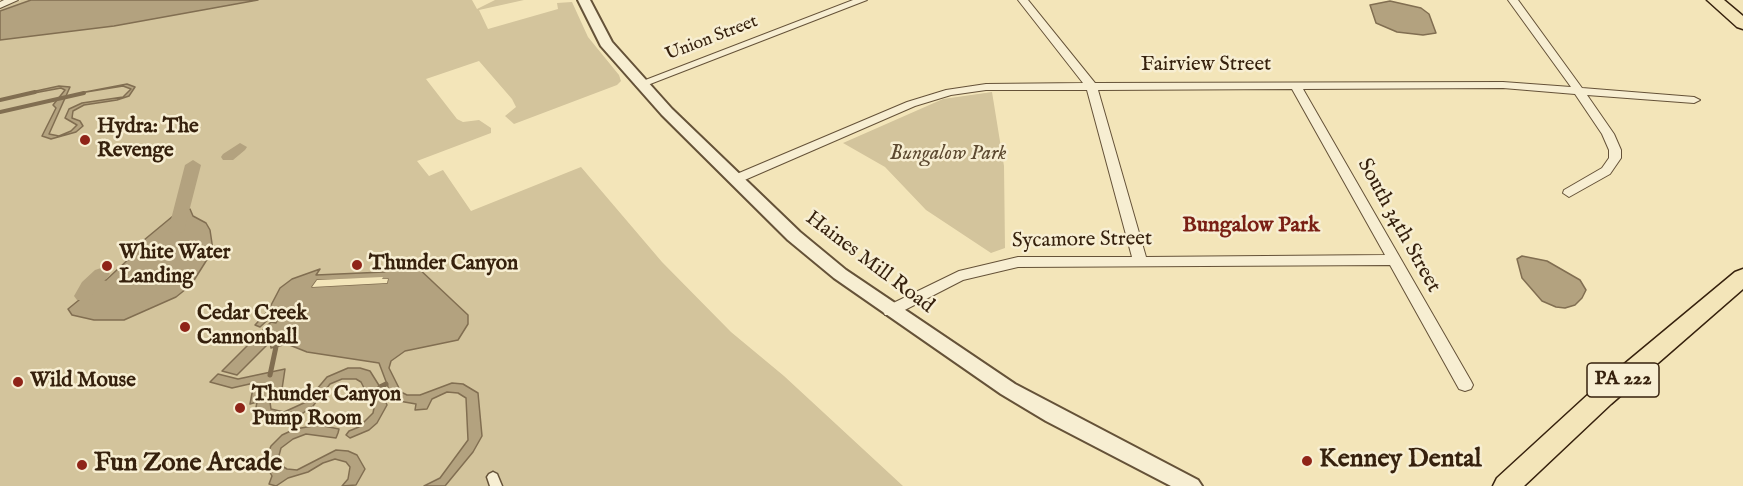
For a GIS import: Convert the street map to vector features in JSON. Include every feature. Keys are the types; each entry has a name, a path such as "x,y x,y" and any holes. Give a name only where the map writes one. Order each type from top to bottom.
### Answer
{"main road":[{"path":"1715,0 1743,24"},
{"name":"PA 222","path":"1506,486 1602,397 1743,277"}],"street":[{"path":"0,5 13,0"},
{"name":"Haines Mill Road","path":"584,0 606,43 641,84 794,236 890,311 967,363 1053,416 1191,486"},
{"name":"Union Street","path":"641,84 862,0"},
{"path":"1023,0 1091,86 1140,261"},
{"path":"1512,0 1526,15 1608,134 1615,158 1606,171 1569,193"},
{"name":"Fairview Street","path":"736,179 911,104 950,92 990,87 1503,85 1694,100"},
{"name":"South 34th Street","path":"1296,86 1465,385"},
{"name":"Sycamore Street","path":"890,311 959,276 1006,264 1030,261 1394,260"}],"green space":[{"path":"21,0 472,0 477,9 495,0 524,0 479,10 488,29 558,9 557,3 572,2 588,37 619,75 621,81 617,85 514,124 505,116 516,107 512,99 479,61 426,79 457,119 463,122 479,120 491,128 491,133 417,161 429,176 443,170 471,211 581,167 662,262 731,332 784,376 903,486 0,486 0,8"},
{"name":"Bungalow Park","path":"992,92 1004,166 1005,248 991,253 926,210 885,167 843,143 943,99"}],"shaded area":[{"path":"31,0 258,0 114,26 0,40 0,11"},
{"path":"1390,1 1421,8 1429,14 1436,33 1423,35 1397,32 1376,23 1370,5"},
{"path":"127,84 135,87 129,96 84,105 73,111 72,118 80,121 83,126 76,132 51,139 42,136 56,108 53,105 65,90 61,88 34,93 36,91 59,86 70,87 49,134 59,136 71,131 77,125 65,118 69,109 82,103 123,97 131,89 123,86 80,93"},
{"path":"190,209 193,216 206,223 210,230 213,250 191,285 176,297 124,320 94,320 72,315 68,309 79,300 79,293 92,278 106,280 132,256 122,254 127,250 132,250 179,211"},
{"path":"1522,256 1547,261 1580,280 1586,290 1582,298 1575,305 1565,308 1542,301 1522,278 1517,259"},
{"path":"398,266 416,266 468,315 468,324 458,340 405,351 391,361 389,368 401,392 407,395 420,395 452,383 463,384 478,393 482,436 473,452 445,486 424,486 440,478 468,440 466,398 458,393 447,392 432,399 427,409 415,410 416,404 393,400 379,363 307,352 287,344 271,348 270,342 237,375 222,371 271,322 276,323 278,319 270,318 260,327 255,325 268,311 280,288 292,279 320,269 316,275 384,272","holes":["388,279 387,283 312,287 317,280"]},
{"path":"348,368 370,371 387,405 377,423 369,430 350,438 346,435 349,431 359,427 373,413 374,408 361,382 356,379 342,379 330,384 313,406 296,418 273,421 255,413 257,402 250,404 254,383 232,388 210,382 218,374 238,379 285,369 282,389 270,402 271,409 284,412 306,402 327,377"},
{"path":"319,425 339,429 336,438 306,434 293,439 281,448 277,463 287,469 297,470 336,450 348,451 357,455 365,469 356,485 342,486 348,479 350,467 346,462 335,459 308,472 288,478 276,486 269,484 272,476 264,462 271,446 282,435 295,429"}],"pier":[{"path":"383,277 382,279 388,279 387,283 312,287 317,280"}],"waterway":[{"path":"0,100 35,92"},
{"path":"0,112 84,93"},
{"path":"228,157 240,147"},
{"path":"176,231 193,165"},
{"path":"83,296 88,286 101,274"},
{"name":"Thunder Canyon","path":"270,375 277,342"},
{"path":"380,387 386,384"},
{"path":"384,397 390,394"}],"place":[{"name":"Hydra: The Revenge","path":"85,140"},
{"name":"Thunder Canyon","path":"357,265"},
{"name":"White Water Landing","path":"107,266"},
{"name":"Cedar Creek Cannonball","path":"185,327"},
{"name":"Wild Mouse","path":"18,382"},
{"name":"Thunder Canyon Pump Room","path":"240,408"},
{"name":"Kenney Dental","path":"1307,461"},
{"name":"Fun Zone Arcade","path":"82,465"}],"district":[{"name":"Bungalow Park","path":"1251,226"}]}
